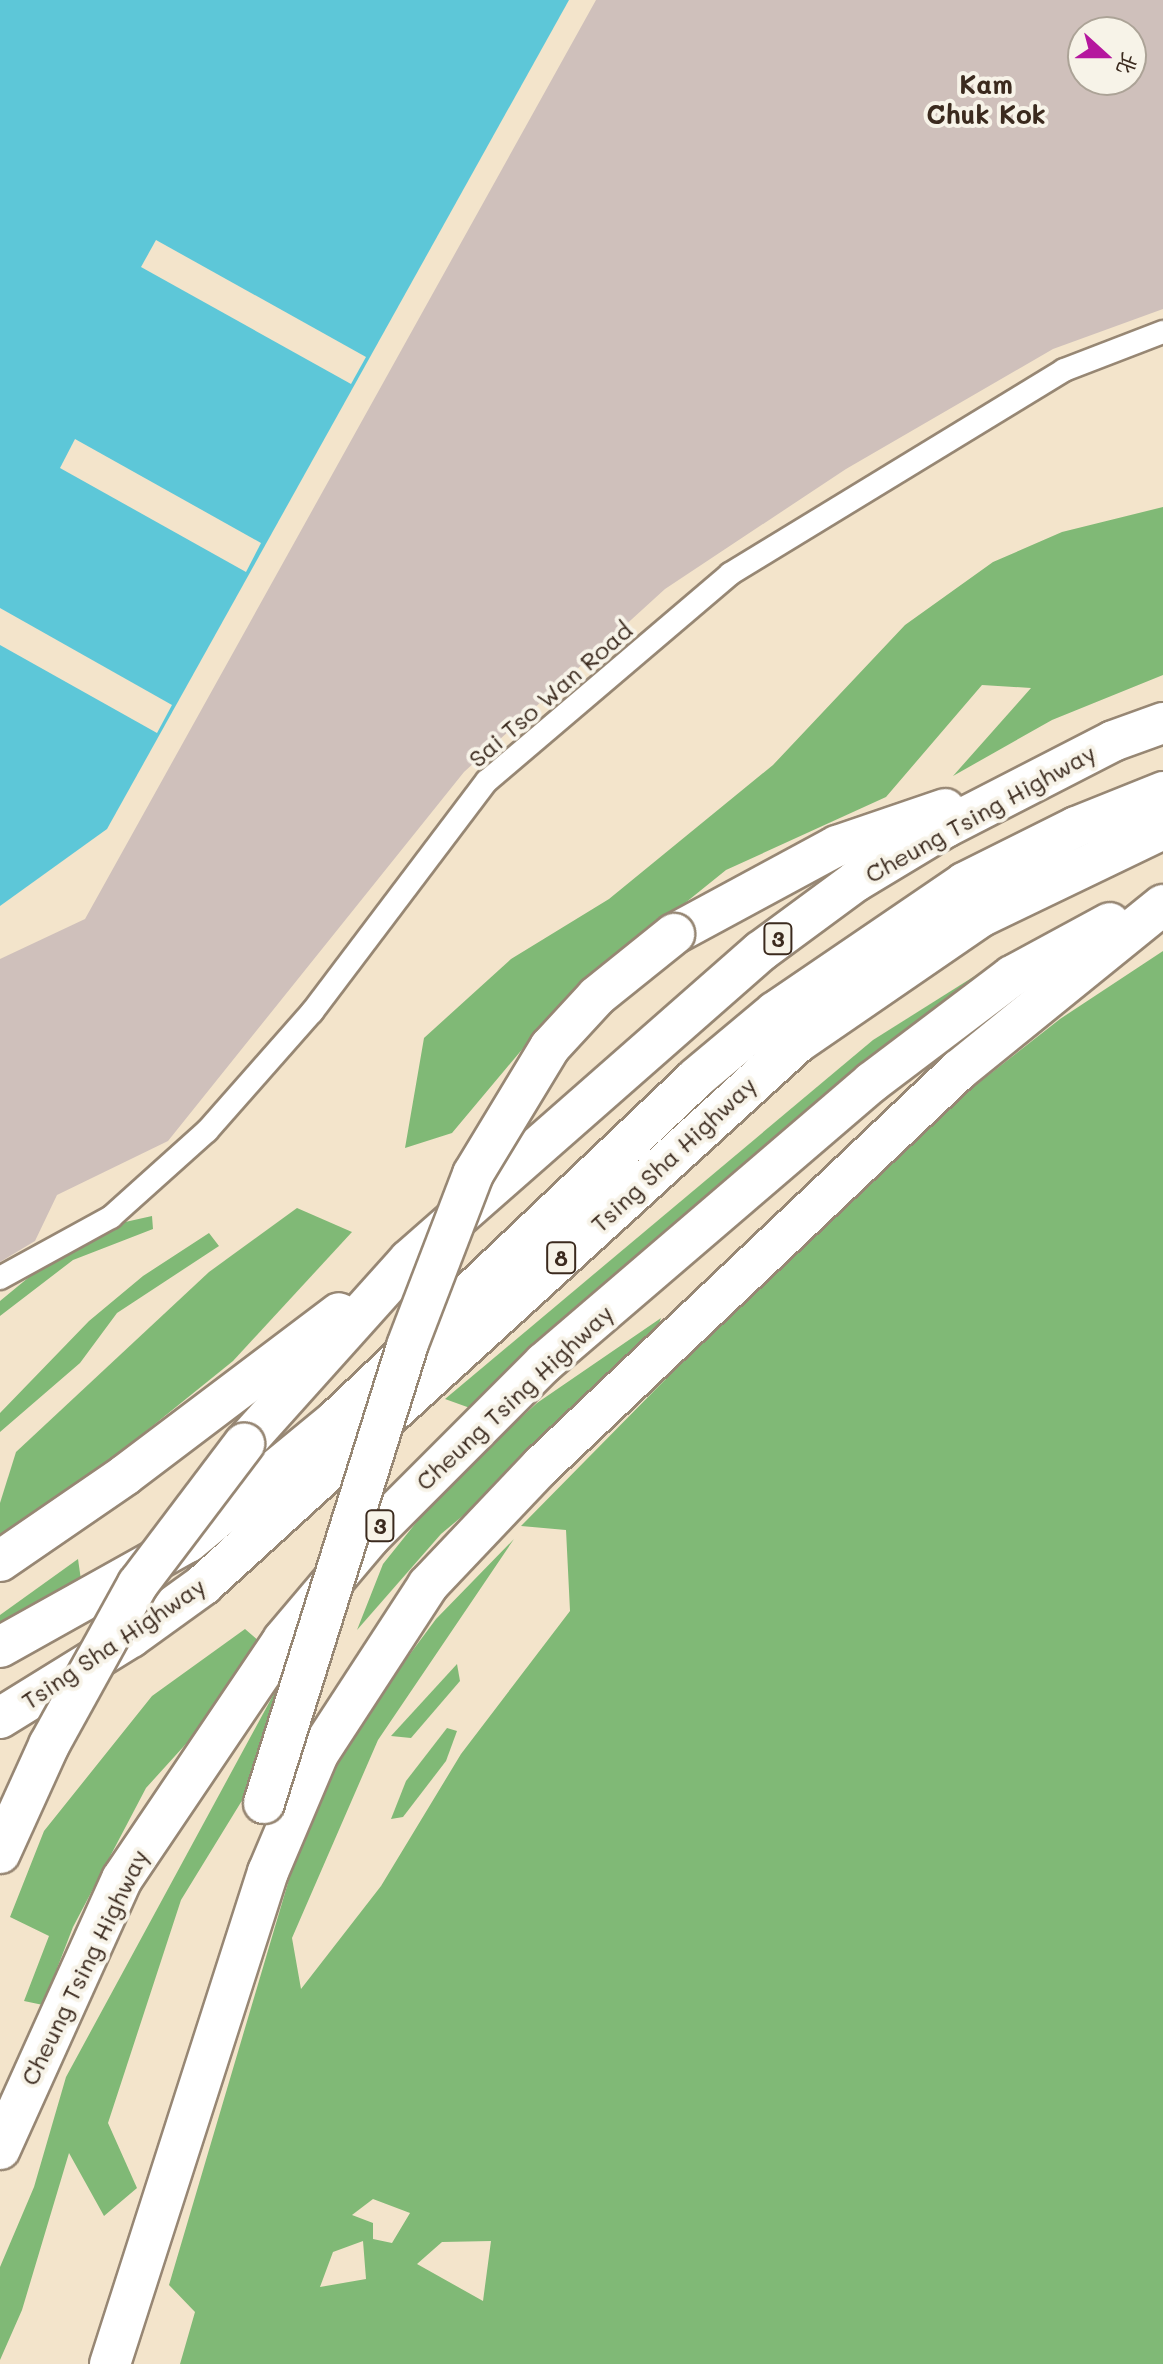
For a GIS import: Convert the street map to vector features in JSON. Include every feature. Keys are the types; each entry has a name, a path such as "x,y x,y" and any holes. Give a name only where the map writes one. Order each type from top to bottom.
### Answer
{"highway":[{"name":"Cheung Tsing Highway","path":"0,1853 49,1745 138,1584 244,1444 409,1260 761,951 856,881 998,799 1113,741 1163,723"},
{"name":"Tsing Sha Highway","path":"0,1647 188,1542 336,1420 696,1078 788,1002 964,883 1076,827 1163,792"},
{"path":"89,2364 438,1258 490,1141 550,1047 597,996 646,954 752,888 837,846 907,821 998,799"},
{"name":"Tsing Sha Highway","path":"0,1718 131,1637 203,1585 797,1043 982,916 1163,829"},
{"name":"Cheung Tsing Highway","path":"0,2149 122,1879 283,1640 370,1537 544,1363 872,1082 1012,976 1163,895"},
{"path":"110,2364 268,1872 318,1754 428,1585 564,1444 959,1070 1163,905"},
{"path":"0,1561 125,1475 409,1260"}],"street":[{"name":"Sai Tso Wan Road","path":"0,1278 111,1217 207,1131 312,1012 487,781 730,574 1064,370 1163,332"}],"shaded area":[{"path":"596,0 1163,0 1163,309 1053,349 846,469 665,589 464,772 168,1141 57,1195 35,1241 0,1262 0,959 85,919"}],"green space":[{"path":"1163,507 1163,675 1052,720 953,776 1031,688 982,685 886,797 726,870 561,1003 452,1133 405,1148 424,1038 511,959 609,899 773,765 905,625 993,562 1062,532"},
{"path":"1032,940 997,980 470,1408 445,1399 873,1040"},
{"path":"1163,951 1163,2364 180,2364 195,2312 169,2285 303,1832 347,1739 436,1619 514,1539 378,1740 292,1938 301,1989 381,1886 461,1754 570,1611 566,1530 521,1526 781,1262 949,1106 1060,1019","holes":["373,2199 410,2213 392,2243 373,2239 373,2223 352,2215","363,2241 366,2279 320,2287 333,2252","491,2241 483,2301 417,2264 442,2242"]},
{"path":"297,1208 352,1232 233,1361 0,1549 0,1503 16,1452 209,1272"},
{"path":"152,1216 153,1229 73,1260 0,1316 0,1301 85,1231"},
{"path":"209,1233 219,1246 117,1313 80,1363 0,1432 0,1413 89,1321 143,1276"},
{"path":"661,1318 653,1341 552,1441 441,1534 357,1630 383,1564 443,1489 537,1403"},
{"path":"78,1559 81,1580 0,1633 0,1615"},
{"path":"245,1629 260,1642 223,1703 146,1788 73,1927 43,2005 24,2001 49,1936 10,1917 44,1831 152,1696"},
{"path":"457,1664 460,1681 411,1738 391,1736"},
{"path":"277,1688 246,1794 181,1900 108,2123 137,2188 104,2216 69,2153 22,2310 0,2360 0,2267 34,2187 66,2077"},
{"path":"447,1728 457,1731 446,1761 403,1817 391,1819 406,1781"}],"water":[{"path":"0,0 569,0 107,829 0,906"}],"pier":[{"path":"156,240 366,357 351,384 141,267"},
{"path":"75,439 261,543 246,572 60,468"},
{"path":"0,608 172,705 157,733 0,645"}],"district":[{"name":"Kam Chuk Kok","path":"986,100"}]}
